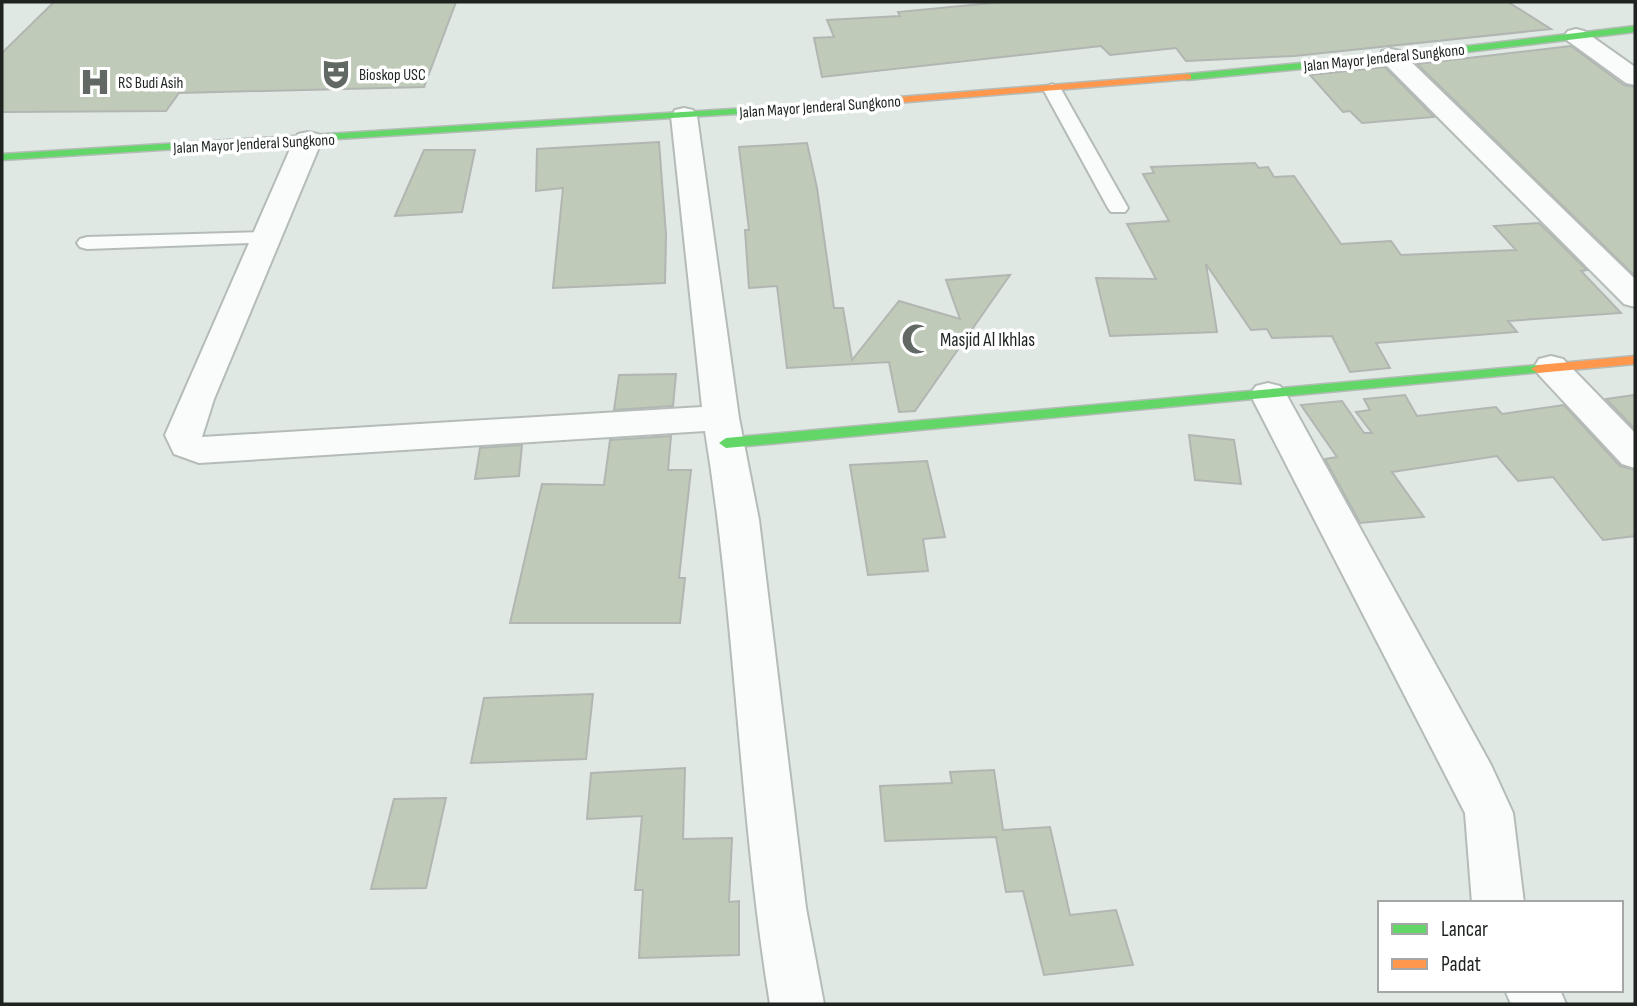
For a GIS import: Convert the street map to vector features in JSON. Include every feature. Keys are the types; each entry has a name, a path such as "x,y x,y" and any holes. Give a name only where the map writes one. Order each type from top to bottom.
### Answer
{"main road":[{"name":"Jalan Mayor Jenderal Sungkono","path":"2,157 684,116 1052,89 1635,29"},
{"path":"724,431 1268,394 1635,360"}],"street":[{"path":"1576,36 1635,78"},
{"path":"1391,56 1635,297"},
{"path":"684,116 724,431 739,520 780,908 797,1004"},
{"path":"308,139 196,399 183,435 187,445 199,450 724,431"},
{"path":"1552,367 1635,456"},
{"path":"1268,394 1474,780 1489,813 1498,901"}],"lane":[{"path":"1052,89 1118,208"},
{"path":"87,243 265,238"}],"building":[{"path":"54,2 456,2 424,87 179,93 166,111 2,112 2,53"},
{"path":"1002,2 1508,2 1551,29 1294,56 1186,61 1176,48 1110,55 1101,46 822,77 814,38 834,37 827,20 900,16 898,12"},
{"path":"1571,46 1624,85 1635,87 1635,276 1417,64"},
{"path":"1385,67 1434,117 1362,123 1350,111 1343,112 1310,75"},
{"path":"659,142 666,235 665,283 553,288 563,188 536,191 537,149"},
{"path":"807,143 817,188 834,308 843,308 852,360 899,301 960,319 946,280 1010,275 915,411 899,412 889,362 787,368 777,286 749,288 745,230 749,230 739,147"},
{"path":"424,150 475,150 462,212 395,216"},
{"path":"1255,163 1259,168 1268,167 1274,177 1294,176 1341,244 1391,241 1401,255 1516,250 1494,226 1539,223 1587,270 1581,271 1621,313 1508,321 1517,332 1376,343 1390,368 1350,372 1332,336 1272,338 1267,329 1251,330 1206,264 1217,332 1110,336 1096,278 1156,279 1127,224 1169,221 1143,174 1154,173 1151,167"},
{"path":"676,374 673,406 614,410 619,375"},
{"path":"1405,395 1417,416 1496,407 1502,414 1564,405 1620,466 1635,470 1635,536 1603,540 1553,477 1518,481 1497,456 1392,472 1424,517 1360,523 1325,459 1337,457 1301,405 1342,401 1364,433 1372,433 1356,412 1370,410 1364,399"},
{"path":"1635,395 1635,429 1606,399"},
{"path":"1189,435 1234,440 1241,484 1195,480"},
{"path":"671,436 668,470 691,470 679,578 685,578 680,623 510,623 542,484 604,485 610,440"},
{"path":"522,445 519,476 475,479 480,448"},
{"path":"927,461 945,537 923,539 928,571 868,575 850,465"},
{"path":"593,694 586,759 471,763 484,698"},
{"path":"685,768 683,839 732,838 729,902 739,901 739,955 639,958 643,890 635,890 642,816 587,819 591,773"},
{"path":"994,770 1003,830 1050,827 1070,915 1116,910 1133,965 1044,975 1023,891 1006,892 996,837 885,841 880,786 952,783 950,772"},
{"path":"446,798 426,888 371,889 394,799"}],"traffic: fast":[{"path":"1187,77 1425,54 1635,29"},
{"path":"2,157 811,107"},
{"path":"726,443 1538,369"}],"traffic: slow":[{"path":"811,107 1187,77"},
{"path":"1538,369 1635,360"}],"place":[{"name":"Bioskop USC","path":"336,74"},
{"name":"RS Budi Asih","path":"95,82"},
{"name":"Masjid Al Ikhlas","path":"917,339"}]}
